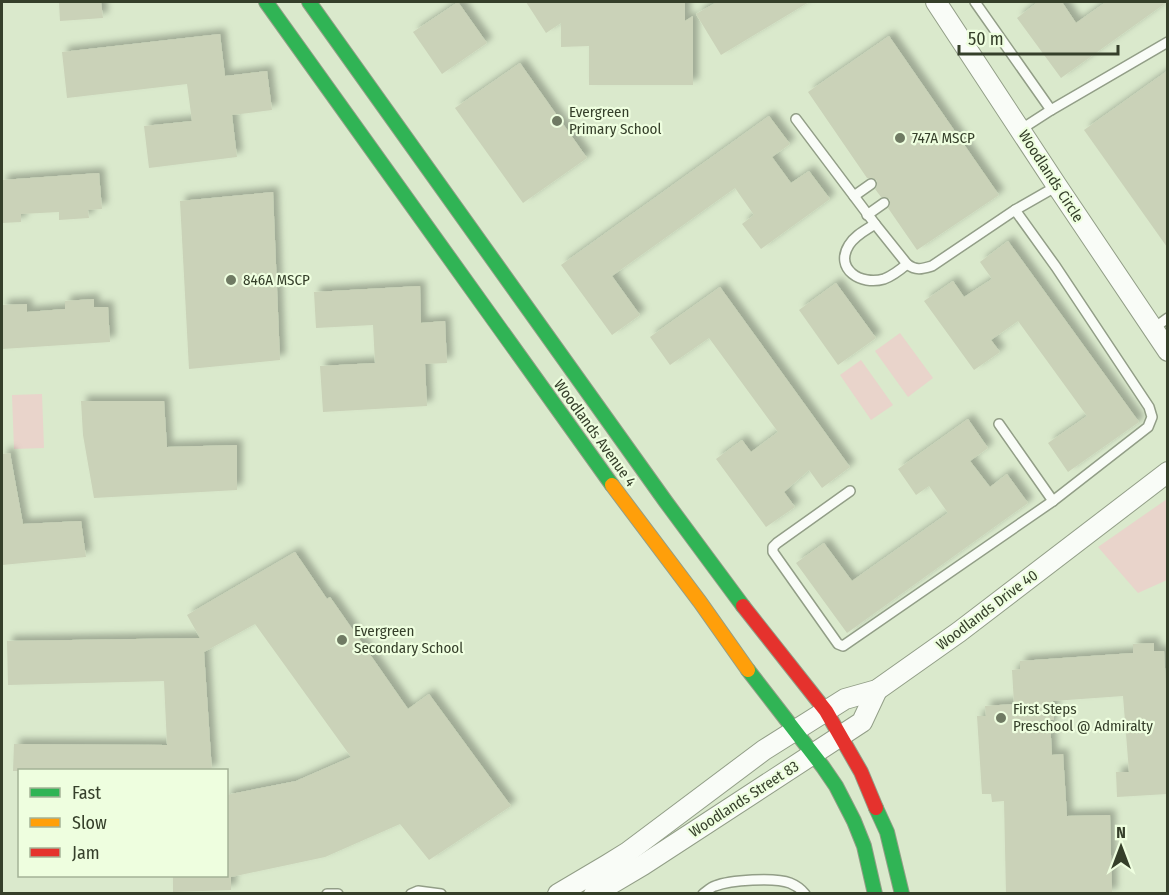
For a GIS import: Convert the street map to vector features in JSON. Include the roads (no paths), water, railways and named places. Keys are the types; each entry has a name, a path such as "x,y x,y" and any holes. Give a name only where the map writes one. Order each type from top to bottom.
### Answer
{"main road":[{"name":"Woodlands Avenue 4","path":"266,2 619,495 700,602 758,684 824,767 854,821 864,846 875,894"},
{"name":"Woodlands Avenue 4","path":"309,2 666,502 826,711 861,772 887,832 902,894"}],"street":[{"name":"Woodlands Circle","path":"936,2 1057,186 1160,323 1167,351"},
{"name":"Woodlands Drive 40","path":"795,731 845,699 877,690 959,632 1167,472"},
{"name":"Woodlands Street 83","path":"594,894 615,878 862,722 877,690"},
{"name":"Woodlands Street 83","path":"558,894 615,878 628,852 764,750 795,731"}],"lane":[{"path":"975,2 1051,110"},
{"path":"1020,130 1167,42"},
{"path":"796,119 874,224 907,264 913,268 921,269 932,266 1015,210 1057,186"},
{"path":"854,196 871,184"},
{"path":"867,215 885,203"},
{"path":"850,491 773,547 773,552 838,644 843,646 1053,501 1148,428 1152,417 1149,407 1056,267 1015,210"},
{"path":"874,224 850,242 847,249 845,260 854,277 864,280 881,280 907,264"},
{"path":"999,424 1053,501"},
{"path":"704,894 713,886 746,880 781,880 792,883 805,894"},
{"path":"411,894 418,891 441,894"},
{"path":"327,894 339,894"}],"place":[{"name":"Evergreen Primary School","path":"557,121"},
{"name":"747A MSCP","path":"900,138"},
{"name":"846A MSCP","path":"231,280"},
{"name":"Evergreen Secondary School","path":"342,640"},
{"name":"First Steps Preschool @ Admiralty","path":"1001,718"}]}
